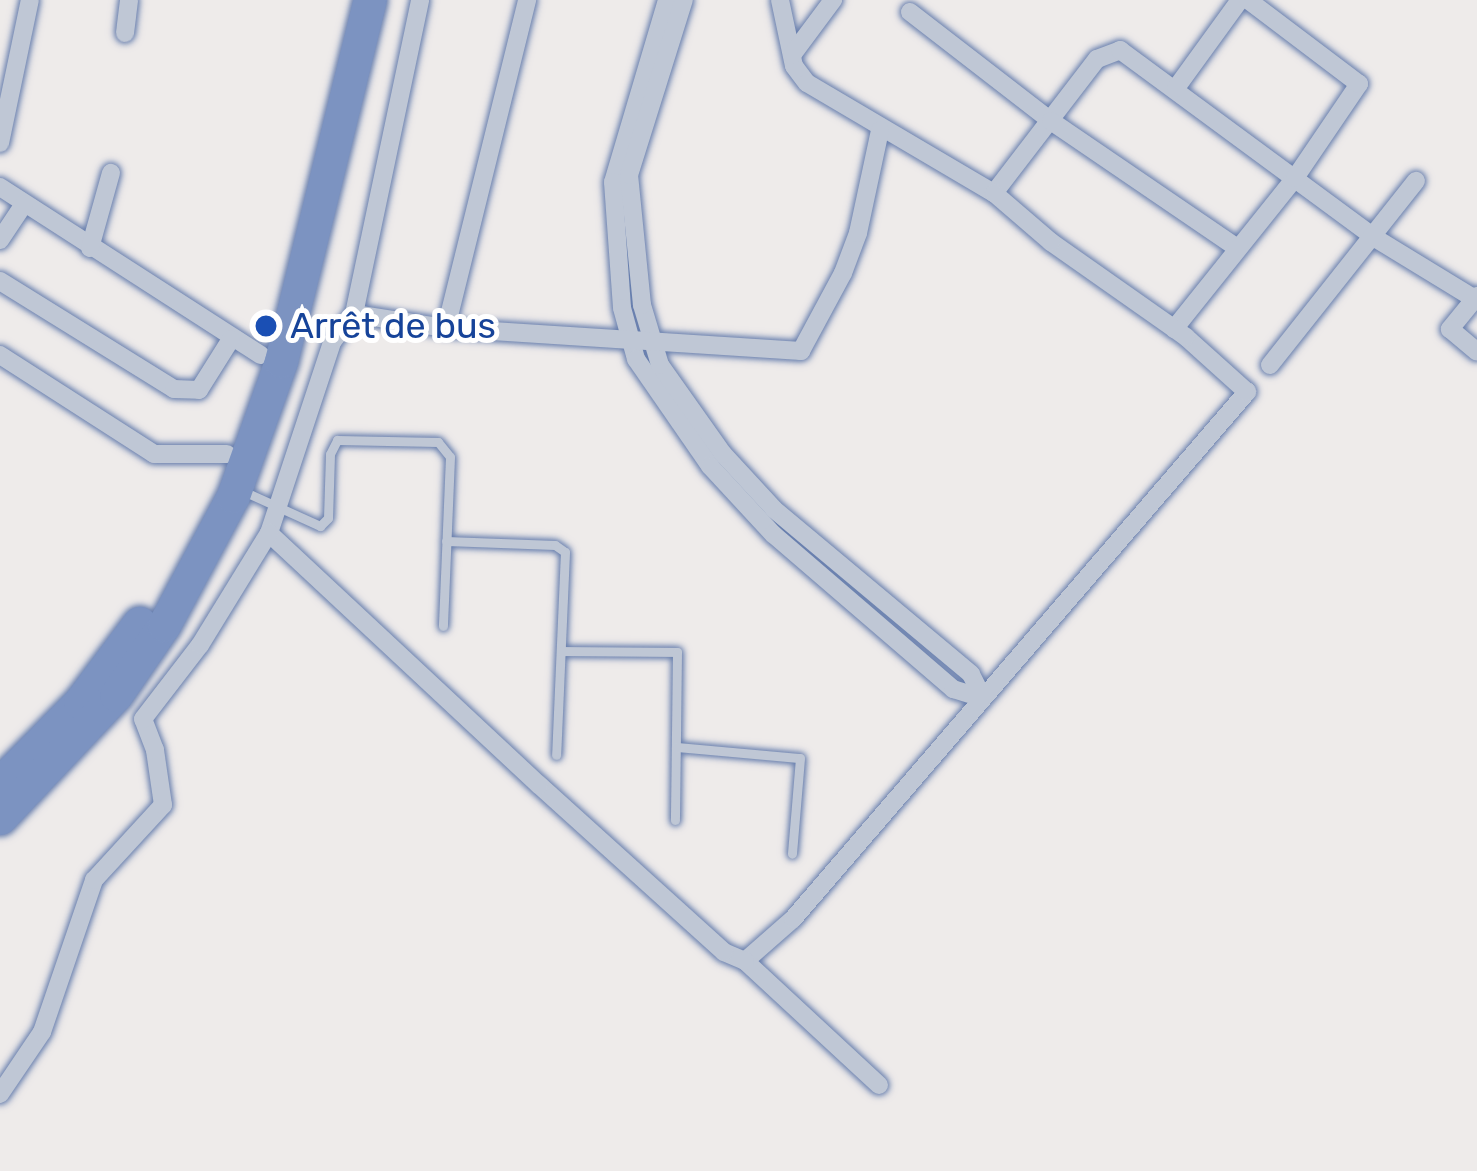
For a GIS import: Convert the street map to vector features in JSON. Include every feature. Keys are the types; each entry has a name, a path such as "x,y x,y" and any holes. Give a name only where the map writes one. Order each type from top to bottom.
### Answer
{"highway":[{"path":"0,783 80,702 147,612 188,545 227,454 261,355 349,0"},
{"path":"0,818 116,694 164,625 236,488 281,361 370,0"}],"street":[{"path":"0,143 30,0"},
{"path":"125,33 129,0"},
{"path":"143,719 200,645 269,533 332,342 354,314 420,0"},
{"path":"446,328 527,0"},
{"path":"668,0 613,182 626,338 652,388 699,451 772,534 953,689 983,698"},
{"path":"684,0 629,175 642,305 661,365 723,454 761,495 971,674 983,698"},
{"path":"745,961 793,920 1247,392 1174,328 1051,242 994,194 806,83 791,55 780,0"},
{"path":"791,55 833,0"},
{"path":"1174,328 1295,178 1359,84 1244,0 1176,88"},
{"path":"910,12 1051,121 1237,248"},
{"path":"994,194 1107,53 1129,53 1376,238 1476,298 1450,329 1477,352"},
{"path":"354,314 446,328 801,351 844,273 880,130"},
{"path":"90,248 111,173"},
{"path":"1270,365 1376,238 1416,181"},
{"path":"0,188 261,355"},
{"path":"0,240 24,204"},
{"path":"0,280 188,393 207,381 231,339"},
{"path":"0,355 154,454 227,454"},
{"path":"269,533 690,922 724,952 745,961 879,1085"},
{"path":"0,1094 42,1032 94,880 163,805 155,750 143,719 116,694"}],"lane":[{"path":"236,488 316,527 326,521 331,449 341,438 432,440 450,457 442,626"},
{"path":"446,541 563,548 556,755"},
{"path":"561,651 677,652 675,820"},
{"path":"676,747 800,758 791,854"}],"place":[{"name":"Arrêt de bus","path":"266,326"}]}
